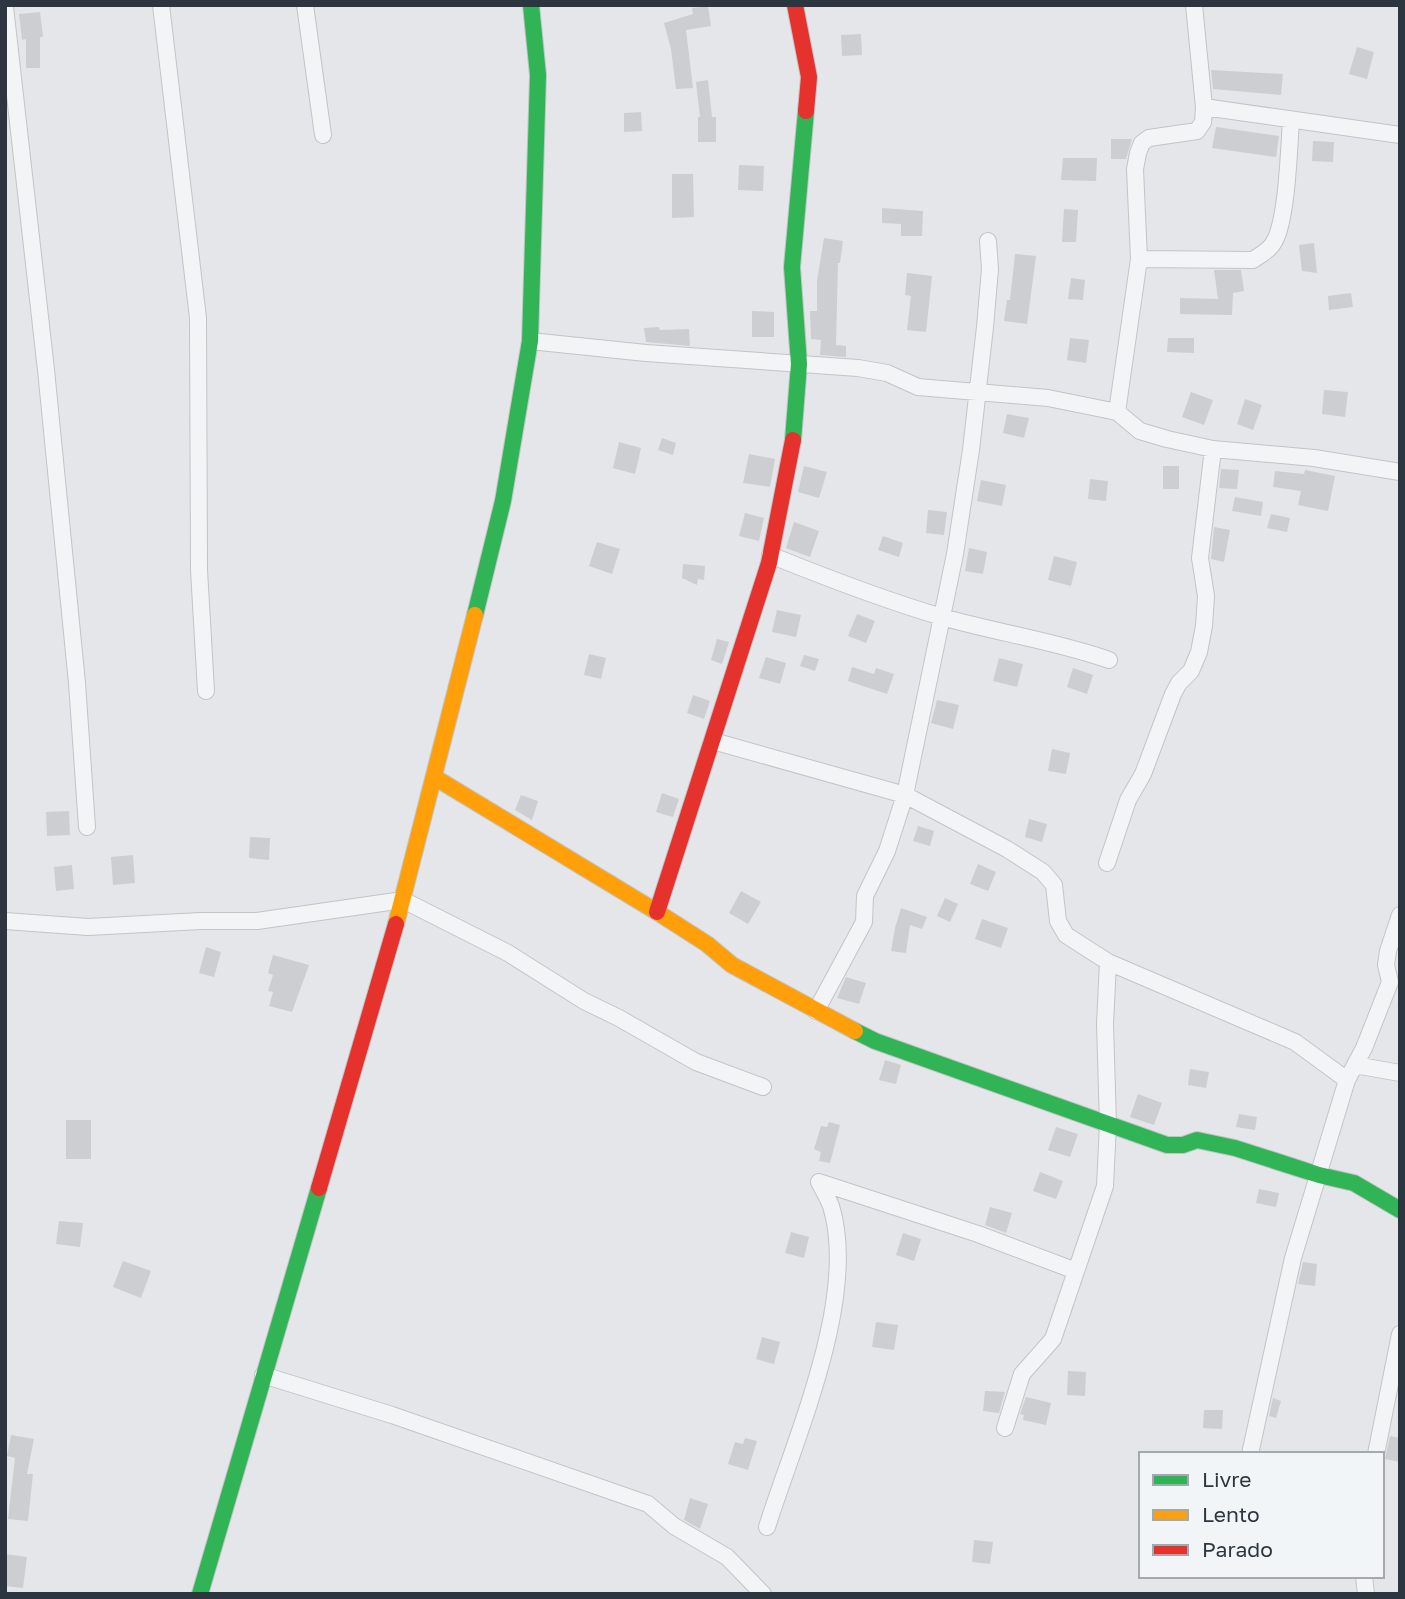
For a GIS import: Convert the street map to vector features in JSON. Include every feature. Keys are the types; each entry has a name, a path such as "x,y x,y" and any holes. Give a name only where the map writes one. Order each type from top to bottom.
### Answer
{"street":[{"path":"161,5 198,318 199,570 206,691"},
{"path":"305,5 323,135"},
{"path":"200,1594 403,900 503,501 530,341 538,75 531,5"},
{"path":"657,912 771,555 793,445 799,364 792,267 809,77 795,5"},
{"path":"1117,412 1139,259 1135,169 1142,143 1149,138 1197,131 1203,122 1204,107 1194,5"},
{"path":"5,7 50,411 77,683 87,827"},
{"path":"1204,107 1400,135"},
{"path":"1139,259 1253,260 1274,243 1282,224 1291,120"},
{"path":"816,1011 864,922 865,895 887,852 905,794 955,554 971,450 988,291 988,241"},
{"path":"530,341 604,350 858,368 887,373 918,387 1048,397 1117,412 1140,430 1213,449 1314,458 1400,472"},
{"path":"1107,863 1128,800 1143,774 1174,694 1191,671 1199,652 1206,596 1200,558 1213,449"},
{"path":"771,555 840,583 942,617 1076,648 1109,660"},
{"path":"713,741 905,794 1007,849 1043,872 1054,885 1058,921 1066,935 1108,962 1295,1042 1351,1073 1400,1073"},
{"path":"434,777 657,912 707,944 732,965 875,1041 1167,1144 1183,1145 1197,1140 1236,1148 1319,1175 1354,1183 1400,1210"},
{"path":"5,921 88,927 257,921 403,900 508,953 584,1001 696,1062 762,1087"},
{"path":"1250,1452 1293,1258 1351,1073 1390,982 1388,951 1400,915"},
{"path":"1004,1428 1022,1374 1053,1339 1105,1186 1108,1124 1105,1024 1108,962"},
{"path":"767,1527 822,1361 835,1297 838,1264 836,1230 831,1205 819,1182 978,1234 1076,1271"},
{"path":"1376,1452 1400,1334"},
{"path":"263,1375 392,1415 648,1504 674,1526 727,1557 763,1594"}],"building":[{"path":"708,6 711,26 686,30 693,88 676,89 671,49 664,23 693,14 692,8"},
{"path":"40,12 43,37 40,37 40,68 26,68 26,39 22,40 19,14"},
{"path":"861,34 862,55 842,56 841,35"},
{"path":"1357,47 1374,52 1367,79 1349,74"},
{"path":"1211,70 1283,74 1281,95 1213,89"},
{"path":"708,80 712,117 716,117 716,142 698,142 700,117 696,82"},
{"path":"641,112 642,131 624,132 624,113"},
{"path":"1216,127 1279,136 1276,157 1212,148"},
{"path":"1111,139 1132,139 1126,159 1111,159"},
{"path":"1313,141 1334,142 1333,162 1312,161"},
{"path":"1063,158 1097,158 1096,181 1061,180"},
{"path":"739,165 764,166 763,191 738,190"},
{"path":"672,174 693,174 694,217 672,218"},
{"path":"882,208 923,211 922,236 901,236 901,224 882,223"},
{"path":"1064,209 1078,210 1076,242 1062,242"},
{"path":"824,238 843,241 838,263 836,345 846,346 846,357 820,355 821,340 811,339 810,311 817,311 817,281"},
{"path":"1314,243 1317,273 1302,271 1299,245"},
{"path":"1015,254 1036,256 1027,324 1004,321 1007,300 1010,300"},
{"path":"1214,270 1241,270 1244,291 1233,293 1232,315 1180,314 1180,298 1218,299"},
{"path":"907,273 932,276 926,332 907,330 911,296 905,295"},
{"path":"1071,278 1085,280 1083,300 1068,299"},
{"path":"1351,293 1353,307 1329,310 1328,296"},
{"path":"752,311 774,312 774,337 752,337"},
{"path":"659,327 660,330 689,329 690,346 646,342 644,328"},
{"path":"1070,338 1089,340 1086,363 1067,360"},
{"path":"1168,338 1194,338 1194,353 1167,352"},
{"path":"1324,390 1348,392 1345,417 1322,414"},
{"path":"1191,392 1213,400 1204,425 1182,417"},
{"path":"1245,399 1262,405 1253,430 1237,424"},
{"path":"1007,414 1029,418 1024,438 1003,433"},
{"path":"662,438 676,443 673,455 658,450"},
{"path":"619,442 641,448 635,474 613,468"},
{"path":"749,454 775,459 770,487 743,483"},
{"path":"804,466 827,472 819,498 798,492"},
{"path":"1163,466 1179,466 1179,489 1163,489"},
{"path":"1221,469 1239,470 1237,489 1219,488"},
{"path":"1305,470 1335,476 1328,511 1298,505 1301,491 1273,487 1275,471 1304,474"},
{"path":"1090,479 1108,481 1106,501 1088,499"},
{"path":"981,480 1006,485 1002,506 977,501"},
{"path":"1235,497 1263,502 1261,516 1232,511"},
{"path":"928,510 947,512 944,535 926,533"},
{"path":"745,513 764,518 759,541 739,536"},
{"path":"1271,514 1290,518 1287,532 1267,528"},
{"path":"794,522 819,531 810,557 786,548"},
{"path":"1214,527 1230,530 1224,562 1211,559"},
{"path":"883,536 903,543 899,557 878,550"},
{"path":"597,542 620,549 612,574 589,566"},
{"path":"969,548 987,552 983,574 965,571"},
{"path":"1054,556 1077,562 1071,586 1048,580"},
{"path":"683,564 705,566 704,580 698,579 697,585 682,578"},
{"path":"777,610 801,615 796,637 772,632"},
{"path":"857,614 875,621 866,643 848,636"},
{"path":"717,639 729,642 722,664 711,660"},
{"path":"589,654 606,658 601,679 584,675"},
{"path":"804,655 819,659 815,671 800,666"},
{"path":"766,657 786,663 780,684 759,678"},
{"path":"999,658 1023,664 1017,687 993,681"},
{"path":"852,667 874,674 876,668 894,674 887,694 848,681"},
{"path":"1073,668 1093,675 1087,694 1067,687"},
{"path":"693,695 710,701 704,719 687,713"},
{"path":"937,700 959,705 953,729 931,723"},
{"path":"1052,749 1070,753 1066,774 1048,771"},
{"path":"662,793 679,799 673,817 656,812"},
{"path":"521,795 538,801 532,820 515,810"},
{"path":"69,811 70,835 47,836 46,812"},
{"path":"1029,819 1047,824 1042,842 1025,837"},
{"path":"918,826 934,831 930,846 913,841"},
{"path":"250,837 270,838 269,860 249,858"},
{"path":"133,855 135,883 113,885 111,857"},
{"path":"978,864 996,872 988,891 970,884"},
{"path":"72,865 74,889 56,891 54,867"},
{"path":"741,891 761,902 748,924 729,913"},
{"path":"945,898 958,904 950,922 937,916"},
{"path":"901,908 927,917 922,929 910,925 906,953 891,951"},
{"path":"982,919 1008,928 1001,948 975,939"},
{"path":"206,947 221,952 214,977 199,973"},
{"path":"273,955 309,965 292,1012 269,1006 273,992 268,991 273,975 268,973"},
{"path":"846,977 866,983 859,1004 837,998"},
{"path":"885,1060 901,1065 896,1084 879,1080"},
{"path":"1190,1069 1209,1072 1206,1088 1188,1085"},
{"path":"1138,1094 1162,1103 1154,1125 1130,1117"},
{"path":"1239,1114 1257,1117 1255,1130 1236,1127"},
{"path":"66,1120 91,1120 91,1159 66,1159"},
{"path":"829,1122 840,1125 830,1163 819,1161 821,1152 814,1149 821,1126 827,1127"},
{"path":"1056,1127 1078,1134 1070,1157 1048,1150"},
{"path":"1040,1172 1063,1181 1056,1199 1033,1191"},
{"path":"1259,1189 1279,1193 1276,1207 1256,1203"},
{"path":"990,1207 1012,1213 1006,1233 985,1225"},
{"path":"59,1221 83,1223 80,1247 56,1244"},
{"path":"791,1232 809,1237 804,1258 785,1253"},
{"path":"903,1233 921,1239 914,1261 896,1255"},
{"path":"123,1261 151,1271 141,1298 113,1287"},
{"path":"1303,1262 1317,1264 1315,1286 1298,1284"},
{"path":"876,1322 898,1325 894,1350 872,1347"},
{"path":"762,1337 780,1342 774,1364 756,1359"},
{"path":"1068,1371 1086,1372 1085,1396 1067,1395"},
{"path":"985,1391 1005,1392 999,1413 983,1411"},
{"path":"1026,1397 1051,1403 1046,1425 1023,1420 1024,1415 1020,1414"},
{"path":"1273,1398 1281,1401 1276,1418 1269,1416"},
{"path":"1204,1410 1223,1410 1222,1429 1203,1428"},
{"path":"11,1435 34,1439 27,1474 33,1474 28,1521 8,1519 15,1458 7,1456"},
{"path":"1390,1436 1400,1438 1400,1462 1385,1459"},
{"path":"745,1438 757,1441 748,1470 728,1464 735,1442 743,1444"},
{"path":"690,1498 708,1504 700,1529 684,1520"},
{"path":"974,1540 993,1542 990,1564 972,1562"},
{"path":"5,1554 27,1557 23,1588 5,1586"}],"traffic: fast":[{"path":"475,615 503,501 530,341 538,75 531,5"},
{"path":"793,440 799,364 792,267 806,111"},
{"path":"855,1031 875,1041 1167,1145 1183,1145 1197,1140 1235,1148 1319,1175 1354,1183 1400,1210"},
{"path":"200,1594 319,1188"}],"traffic: slow":[{"path":"396,924 475,615"},
{"path":"434,777 657,912 707,944 732,965 855,1031"}],"traffic: jam":[{"path":"795,5 809,77 806,111"},
{"path":"657,912 769,563 793,440"},
{"path":"319,1188 396,924"}]}
